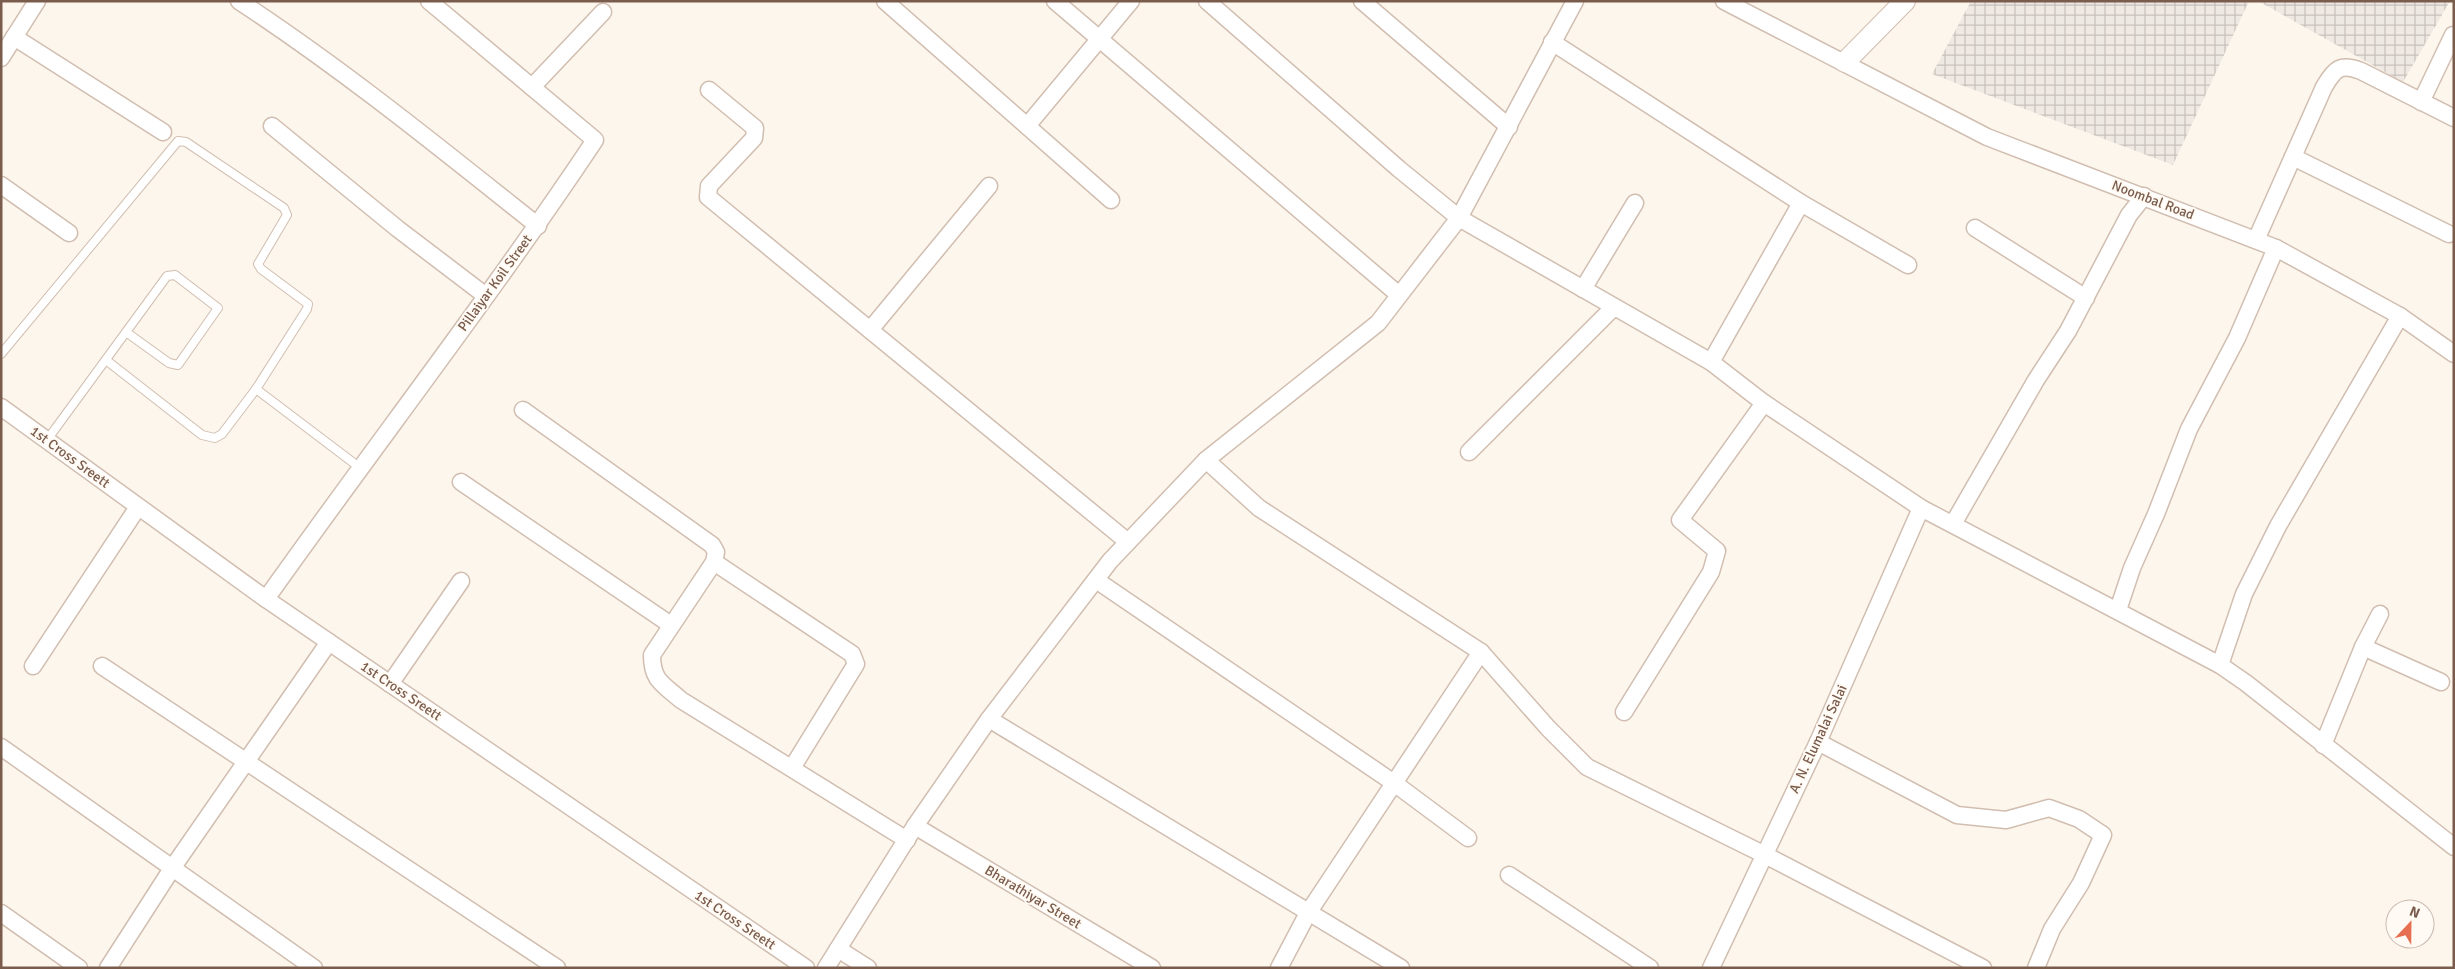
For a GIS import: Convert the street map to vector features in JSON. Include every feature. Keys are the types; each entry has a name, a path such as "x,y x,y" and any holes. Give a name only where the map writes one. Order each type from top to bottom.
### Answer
{"street":[{"path":"1,58 36,1"},
{"path":"240,1 293,36 396,113 538,226"},
{"name":"Pillaiyar Koil Street","path":"266,599 359,467 538,226 595,140 429,1"},
{"path":"885,1 1111,200"},
{"path":"1055,1 1400,296"},
{"path":"1027,126 1131,1"},
{"path":"1207,1 1399,169 1459,218 1711,362 1764,403 1921,508 2220,665 2246,683 2454,847"},
{"path":"1362,1 1509,127"},
{"path":"826,968 915,826 989,719 1096,580 1128,542 1206,460 1378,322 1400,296 1459,218 1575,1"},
{"name":"Noombal Road","path":"1725,1 1987,137 2276,248 2400,316 2454,354"},
{"path":"1845,62 1905,1"},
{"path":"532,87 603,12"},
{"path":"2421,102 2454,35"},
{"path":"14,37 162,132"},
{"path":"1552,42 1801,203 1908,265"},
{"path":"2256,240 2324,87 2338,69 2348,66 2361,71 2454,118"},
{"path":"709,90 755,128 756,133 754,138 709,186 708,197 1128,542"},
{"path":"272,126 390,223 486,296"},
{"path":"2293,157 2449,234"},
{"path":"1,185 69,233"},
{"path":"870,330 988,186"},
{"path":"1953,524 2036,380 2068,331 2129,215 2144,196"},
{"path":"1583,289 1635,203"},
{"path":"1711,362 1801,203"},
{"path":"1975,228 2086,298"},
{"path":"2118,610 2132,568 2156,514 2189,429 2237,338 2276,248"},
{"path":"1469,452 1614,307"},
{"path":"2220,665 2244,594 2278,526 2400,316"},
{"path":"1624,712 1711,572 1717,551 1680,520 1764,403"},
{"name":"1st Cross Sreett","path":"1,407 266,599 806,968"},
{"path":"523,410 712,545 716,552 714,562 652,655 652,670 656,678 681,700 906,840"},
{"path":"1206,460 1259,508 1481,652 1548,728 1587,767 1763,854 1983,968"},
{"path":"461,482 671,625"},
{"path":"33,666 138,507"},
{"name":"A. N. Elumalai Salai","path":"1710,968 1818,742 1921,508"},
{"path":"714,562 852,654 856,664 792,768"},
{"path":"1096,580 1394,783 1468,838"},
{"path":"390,684 461,581"},
{"path":"2323,745 2363,647 2380,614"},
{"path":"108,968 173,867 329,642"},
{"path":"2363,647 2442,682"},
{"path":"1278,968 1308,914 1481,652"},
{"path":"102,666 557,968"},
{"path":"989,719 1308,914 1401,968"},
{"path":"1818,742 1957,815 2006,820 2049,808 2080,819 2103,835 2080,884 2052,928 2036,968"},
{"path":"1,747 314,968"},
{"name":"Bharathiyar Street","path":"915,826 1152,968"},
{"path":"1509,875 1650,968"},
{"path":"1,913 79,968"},
{"path":"838,949 868,968"}],"lane":[{"path":"1,354 178,141 186,142 284,208 287,215 258,264 261,269 308,304 256,389 222,434 215,438 202,435 106,360"},
{"path":"47,440 126,332 168,276 175,275 218,308 178,365 169,363 126,332"},
{"path":"256,389 359,467"}],"shaded area":[{"path":"1971,1 2249,1 2173,165 1932,74"},
{"path":"2258,1 2450,1 2403,82"}]}
